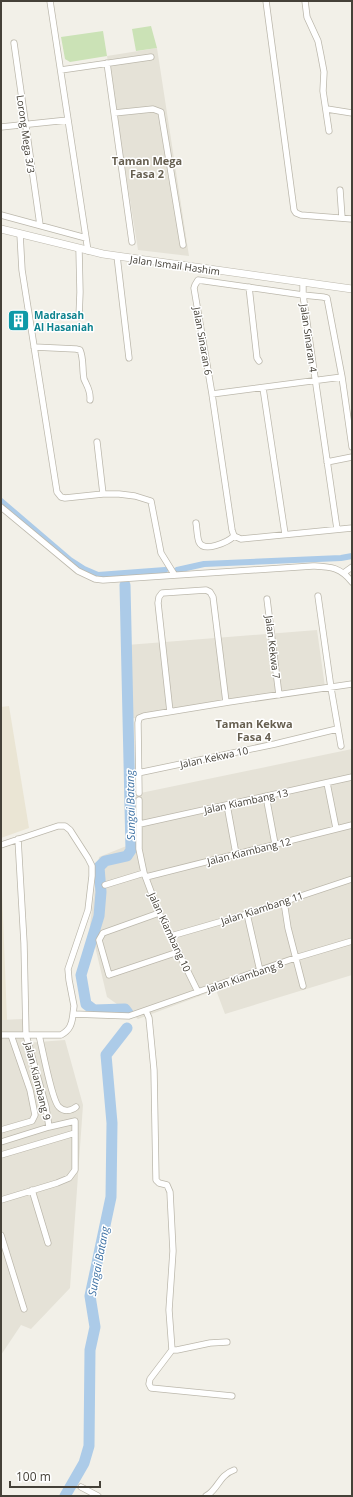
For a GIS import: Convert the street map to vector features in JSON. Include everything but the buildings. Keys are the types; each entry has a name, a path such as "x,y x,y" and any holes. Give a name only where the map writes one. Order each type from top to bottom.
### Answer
{"street":[{"path":"50,1 88,251"},
{"path":"266,1 293,204 296,213 301,215 352,219"},
{"path":"305,1 307,17 320,48 324,72 324,96 329,131"},
{"name":"Lorong Mega 3/3","path":"14,43 40,225"},
{"path":"61,70 151,57"},
{"path":"107,63 132,242"},
{"path":"114,113 153,109 161,112 183,245"},
{"path":"327,110 352,113"},
{"path":"1,127 68,120"},
{"path":"340,190 342,218"},
{"path":"1,215 86,238"},
{"name":"Jalan Ismail Hashim","path":"1,229 79,249 117,256 352,289"},
{"path":"20,234 22,270 58,492 61,497 65,498 103,494 127,495 151,501 161,553 174,574"},
{"path":"79,249 79,317"},
{"path":"117,256 129,358"},
{"name":"Jalan Sinaran 6","path":"234,536 194,288 196,282 201,280 249,287"},
{"name":"Jalan Sinaran 4","path":"303,283 303,295 337,529"},
{"path":"259,361 249,287 327,298 342,376 352,447"},
{"path":"34,347 80,350 85,380 90,391 90,400"},
{"path":"212,394 315,381 342,376"},
{"path":"263,388 284,534"},
{"path":"98,442 103,494"},
{"path":"327,462 352,458"},
{"path":"1,507 78,570 95,579 103,580 174,574 313,566 329,567 345,572 352,582"},
{"path":"196,523 199,542 202,545 212,547 229,542 234,536 241,539 352,528"},
{"path":"345,572 352,567"},
{"path":"170,712 158,603 159,597 162,593 206,590 210,592 213,597 226,702"},
{"path":"318,596 337,729 341,746"},
{"name":"Jalan Kekwa 7","path":"267,599 279,695"},
{"path":"139,793 139,718 226,702 352,684"},
{"name":"Jalan Kekwa 10","path":"138,773 275,744 337,729"},
{"name":"Jalan Kiambang 13","path":"140,824 352,778"},
{"path":"326,783 336,828"},
{"path":"266,796 275,844"},
{"name":"Jalan Kiambang 10","path":"139,800 139,849 145,875 159,913 198,992"},
{"path":"227,805 236,854"},
{"name":"Jalan Kiambang 12","path":"105,885 352,825"},
{"path":"1,845 58,826 65,826 70,830 92,866 88,910 68,969 74,1006 72,1022 66,1032 61,1035 1,1035"},
{"name":"Jalan Kiambang 9","path":"18,839 24,943 26,1035 46,1107 49,1127"},
{"name":"Jalan Kiambang 11","path":"171,936 247,914 352,879"},
{"path":"284,902 288,928 303,986"},
{"path":"159,913 103,933 100,940 109,976 178,952"},
{"path":"247,914 260,971"},
{"name":"Jalan Kiambang 8","path":"73,1014 129,1016 295,958 352,941"},
{"path":"146,1011 150,1025 154,1070 156,1180 159,1183 167,1185 170,1192 172,1252 169,1310 172,1350 150,1379 149,1384 151,1388 232,1396"},
{"path":"1,1130 32,1122 36,1115 30,1090 11,1035"},
{"path":"40,1035 57,1106"},
{"path":"38,1079 49,1077"},
{"path":"46,1107 57,1106 63,1110 67,1110 76,1107"},
{"path":"1,1142 49,1127 75,1121 74,1173 69,1178 57,1183 1,1200"},
{"path":"1,1155 75,1133"},
{"path":"32,1190 48,1243"},
{"path":"1,1235 24,1309"},
{"path":"172,1350 210,1343 227,1342"},
{"path":"206,1496 212,1492 226,1474 234,1470"},
{"path":"81,1487 98,1496"}],"shaded area":[{"name":"Taman Mega Fasa 2","path":"157,48 189,256 138,250 107,56"},
{"name":"Taman Kekwa Fasa 4","path":"317,630 325,687 129,719 127,645"},
{"path":"9,706 29,828 1,838 1,707"},
{"path":"352,749 352,975 225,1014 216,990 138,1019 107,997 90,925 99,857 134,843 131,795"},
{"path":"2,891 7,1020 1,1020"},
{"path":"23,1019 25,1043 65,1040 83,1105 70,1288 31,1329 21,1325 1,1355 1,1020"}],"green space":[{"path":"151,26 157,48 136,51 132,29"},
{"path":"103,31 107,56 70,62 65,59 61,37"}],"waterway":[{"path":"1,501 70,560 84,569 98,575 165,570"},
{"path":"177,570 204,564 341,558 352,556"},
{"name":"Sungai Batang","path":"125,585 131,850 127,856 105,861 99,867 101,892 99,916 81,975 86,1004 94,1010 125,1009 128,1013"},
{"name":"Sungai Batang","path":"65,1496 84,1463 89,1446 90,1350 95,1327 90,1296 111,1197 112,1123 106,1055 127,1028"}],"place":[{"name":"Madrasah Al Hasaniah","path":"18,321"}],"district":[{"name":"Taman Mega Fasa 2","path":"147,166"},
{"name":"Taman Kekwa Fasa 4","path":"254,729"}]}
